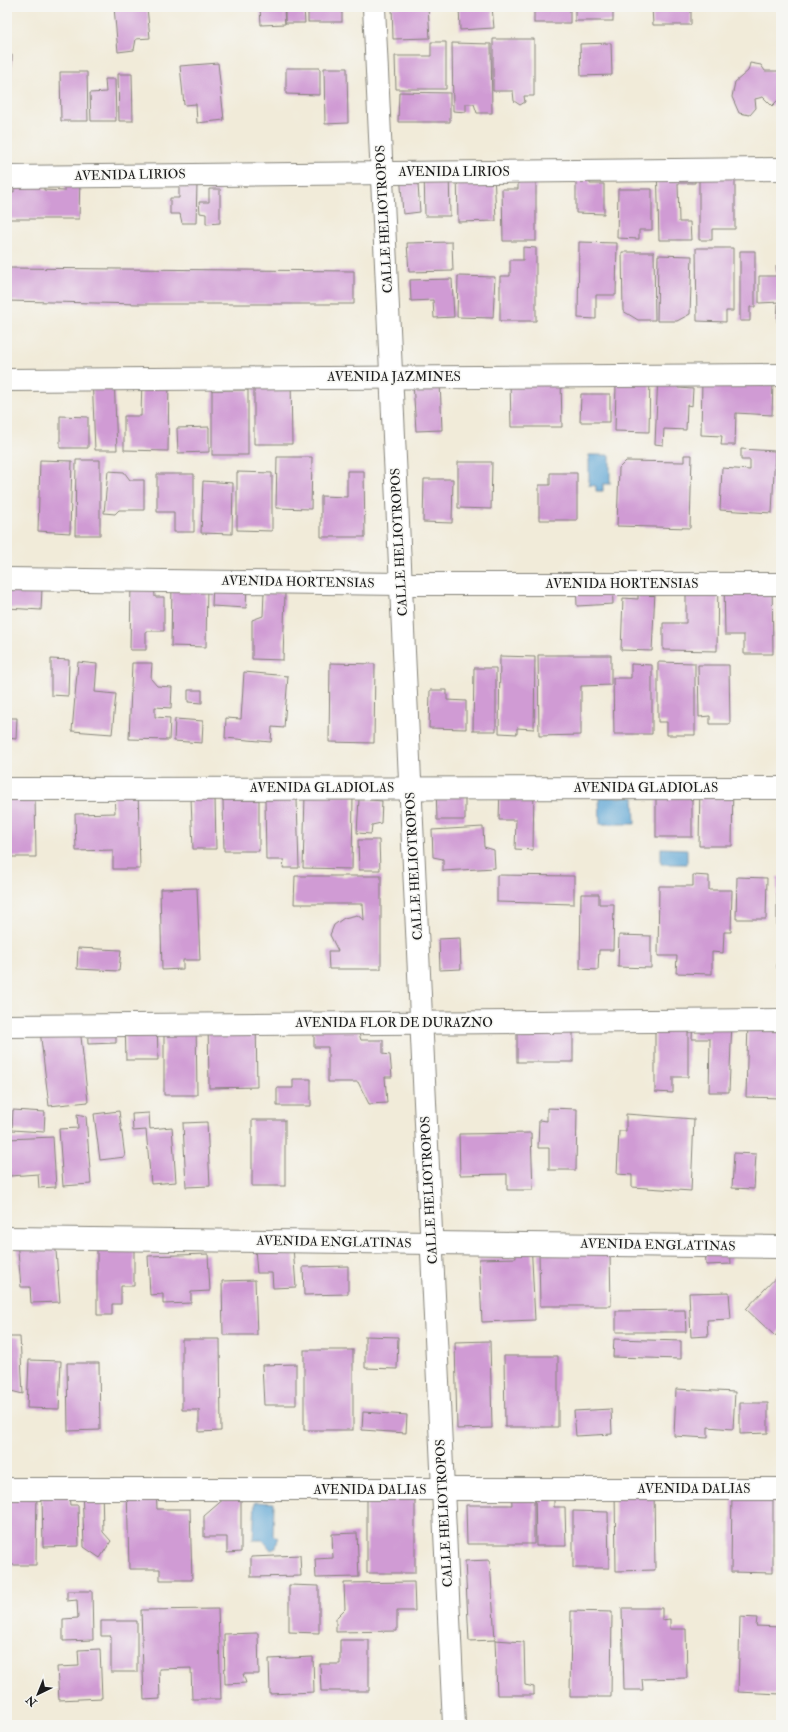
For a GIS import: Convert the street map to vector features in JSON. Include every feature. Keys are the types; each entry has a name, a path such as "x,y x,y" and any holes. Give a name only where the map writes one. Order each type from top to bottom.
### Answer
{"street":[{"name":"CALLE HELIOTROPOS","path":"374,7 454,1725"},
{"name":"AVENIDA LIRIOS","path":"7,177 781,169"},
{"name":"AVENIDA JAZMINES","path":"7,380 391,376 781,375"},
{"name":"AVENIDA HORTENSIAS","path":"7,579 401,584 781,584"},
{"name":"AVENIDA GLADIOLAS","path":"7,789 781,788"},
{"name":"AVENIDA FLOR DE DURAZNO","path":"7,1026 781,1020"},
{"name":"AVENIDA ENGLATINAS","path":"7,1238 781,1247"},
{"name":"AVENIDA DALIAS","path":"7,1489 781,1489"}],"water":[{"path":"589,455 610,455 610,484 603,484 603,491 596,491 596,486 589,485"},
{"path":"599,797 634,797 635,824 600,824"},
{"path":"661,848 687,849 687,864 661,864"},
{"path":"255,1502 274,1503 273,1535 278,1538 276,1548 271,1550 263,1540 253,1540"}],"building":[{"path":"114,7 147,7 150,38 136,39 134,50 118,52"},
{"path":"260,7 284,7 285,24 261,25"},
{"path":"285,7 304,7 305,23 285,23"},
{"path":"308,7 342,7 342,22 308,22"},
{"path":"392,7 428,7 430,38 393,39"},
{"path":"459,7 492,7 494,28 460,30"},
{"path":"534,7 570,7 570,23 534,23"},
{"path":"575,7 613,7 613,21 575,21"},
{"path":"652,7 691,7 691,25 653,25"},
{"path":"493,39 534,39 534,96 524,96 525,102 520,105 514,101 513,91 493,91"},
{"path":"431,42 446,42 446,89 396,89 395,56 431,56"},
{"path":"452,43 491,44 492,113 477,113 474,104 466,104 466,112 453,111"},
{"path":"611,43 612,75 581,76 580,44"},
{"path":"7,55 12,55 11,87 7,87"},
{"path":"218,63 224,120 197,123 196,104 184,105 180,66"},
{"path":"750,63 761,65 765,71 781,71 781,97 772,106 763,97 755,99 756,108 750,115 739,113 732,97 735,82 748,71"},
{"path":"286,68 320,68 320,95 286,94"},
{"path":"324,68 347,68 348,123 325,124"},
{"path":"60,72 87,72 88,121 61,121"},
{"path":"118,74 132,74 133,121 119,121"},
{"path":"105,79 115,79 116,121 91,121 90,93 106,92"},
{"path":"399,92 450,93 450,122 398,122"},
{"path":"695,162 695,183 678,183 679,222 690,222 691,240 659,240 657,163"},
{"path":"699,166 735,166 735,229 712,229 712,240 699,240"},
{"path":"424,170 449,170 450,216 425,216"},
{"path":"494,170 496,221 458,222 457,171"},
{"path":"417,171 420,212 403,214 400,172"},
{"path":"14,172 44,173 44,190 65,191 65,172 80,173 79,219 7,219 7,191 14,192"},
{"path":"576,172 590,173 590,184 604,184 604,214 576,213"},
{"path":"518,176 536,176 536,241 503,241 502,189 518,189"},
{"path":"179,184 197,184 196,223 182,223 180,214 170,214 170,198 179,198"},
{"path":"209,189 220,189 220,223 206,224 206,214 200,213 199,202 209,202"},
{"path":"618,189 652,189 652,230 639,230 639,239 617,238"},
{"path":"452,242 453,271 409,272 407,243"},
{"path":"579,242 617,243 616,295 596,295 596,319 578,318"},
{"path":"523,247 536,248 536,321 500,321 500,276 510,276 510,260 523,260"},
{"path":"696,248 733,248 733,311 726,311 726,322 697,321"},
{"path":"740,251 755,251 755,307 750,307 750,321 740,321"},
{"path":"622,252 654,252 655,320 638,320 623,311"},
{"path":"658,255 692,256 690,314 677,321 657,321"},
{"path":"776,266 781,266 781,302 759,303 759,276 777,276"},
{"path":"7,268 354,271 354,304 140,304 7,301"},
{"path":"458,276 495,277 493,318 457,317"},
{"path":"452,279 454,317 434,318 433,300 411,301 410,280"},
{"path":"778,304 781,304 781,322 777,322"},
{"path":"650,374 649,432 615,431 616,384"},
{"path":"658,374 678,375 678,388 693,389 692,406 687,405 686,430 664,429 663,445 655,444"},
{"path":"92,375 114,376 117,450 95,450"},
{"path":"291,377 292,444 254,444 254,385"},
{"path":"142,379 169,379 168,451 124,450 124,416 141,416"},
{"path":"561,379 562,427 511,427 510,380"},
{"path":"702,379 773,382 772,415 736,413 735,445 721,445 722,436 701,435"},
{"path":"440,381 442,430 416,431 413,382"},
{"path":"212,390 248,390 248,455 212,455"},
{"path":"581,394 610,394 610,422 580,422"},
{"path":"60,416 88,417 88,448 60,448"},
{"path":"209,427 209,452 178,453 177,428"},
{"path":"741,449 775,451 772,513 720,510 722,468 750,470 750,460 741,460"},
{"path":"684,455 692,455 690,528 617,526 619,468 626,461 684,462"},
{"path":"277,457 312,457 311,509 276,508"},
{"path":"40,460 72,461 70,533 38,531"},
{"path":"76,460 100,460 100,535 75,535"},
{"path":"458,462 492,462 491,509 458,508"},
{"path":"108,471 124,472 130,480 144,480 144,510 119,510 115,514 104,513"},
{"path":"347,471 364,471 365,537 321,537 321,496 347,497"},
{"path":"237,472 272,473 272,531 237,530"},
{"path":"550,473 577,473 577,520 539,520 539,485 550,485"},
{"path":"157,474 194,474 194,532 174,532 174,512 157,512"},
{"path":"424,479 453,479 452,523 423,522"},
{"path":"203,481 233,483 232,534 201,533"},
{"path":"686,576 718,576 717,651 663,650 663,623 686,623"},
{"path":"772,578 773,654 744,654 744,635 725,635 724,579"},
{"path":"612,580 613,604 577,606 576,581"},
{"path":"131,581 154,581 155,597 164,597 164,631 146,631 146,650 130,650"},
{"path":"213,583 247,585 246,608 212,606"},
{"path":"172,584 207,584 206,647 171,646"},
{"path":"7,586 42,588 41,610 7,608"},
{"path":"638,590 655,591 652,651 621,650 623,598 638,599"},
{"path":"264,592 285,593 283,660 252,659 252,620 263,616"},
{"path":"538,655 611,655 611,685 581,686 581,735 539,736"},
{"path":"500,656 535,657 534,729 517,728 517,734 499,733"},
{"path":"51,659 69,660 68,696 51,695"},
{"path":"78,662 97,664 95,692 116,694 112,734 72,731"},
{"path":"658,662 695,663 695,735 667,735 667,722 658,722"},
{"path":"132,663 152,663 151,679 157,686 172,687 171,708 155,707 155,717 170,718 169,740 129,739"},
{"path":"330,663 375,664 374,743 329,742"},
{"path":"631,664 652,665 652,734 614,734 613,678 631,678"},
{"path":"698,665 729,665 730,724 710,724 710,716 699,717"},
{"path":"474,668 496,668 496,731 473,731"},
{"path":"244,672 288,676 284,728 272,727 271,742 225,738 226,718 241,719"},
{"path":"188,690 202,690 202,703 188,702"},
{"path":"430,690 447,690 447,700 466,701 466,729 429,728"},
{"path":"7,718 17,718 16,739 7,738"},
{"path":"175,719 203,721 202,743 174,741"},
{"path":"700,783 733,784 732,846 699,846"},
{"path":"436,785 465,785 465,820 437,820"},
{"path":"656,785 692,785 692,837 656,837"},
{"path":"500,786 534,787 533,850 515,849 516,820 499,820"},
{"path":"114,790 138,790 140,869 113,869 113,850 76,851 75,814 115,813"},
{"path":"35,795 36,857 7,857 7,796"},
{"path":"305,795 353,796 352,869 303,868"},
{"path":"215,797 216,849 193,849 191,798"},
{"path":"297,799 299,868 283,868 284,860 266,860 265,800"},
{"path":"359,799 382,801 381,823 372,825 371,834 357,833"},
{"path":"223,800 259,800 259,851 224,851"},
{"path":"483,827 484,847 494,850 495,868 443,871 443,859 433,857 432,830"},
{"path":"358,840 379,840 380,870 359,870"},
{"path":"497,875 574,876 574,904 497,902"},
{"path":"693,875 709,876 709,890 732,890 731,932 724,932 723,953 712,952 712,974 676,973 677,956 658,956 659,886 693,886"},
{"path":"295,876 381,876 381,969 329,969 328,951 338,951 330,935 334,925 344,918 357,915 364,920 363,904 294,904"},
{"path":"737,877 767,878 766,919 736,919"},
{"path":"777,877 781,877 781,968 777,968"},
{"path":"197,888 200,960 183,960 183,969 162,970 160,889"},
{"path":"581,894 599,894 599,904 614,904 613,950 599,950 598,970 580,969"},
{"path":"619,935 651,936 651,968 618,967"},
{"path":"460,938 461,969 440,970 439,939"},
{"path":"78,948 121,950 119,971 77,969"},
{"path":"116,1016 116,1043 88,1044 87,1017"},
{"path":"79,1018 88,1102 49,1106 39,1022"},
{"path":"157,1018 158,1060 126,1060 125,1019"},
{"path":"164,1018 196,1018 197,1095 164,1095"},
{"path":"256,1018 257,1087 209,1088 208,1019"},
{"path":"517,1018 573,1018 573,1062 517,1062"},
{"path":"693,1019 732,1021 729,1092 709,1092 710,1039 692,1039"},
{"path":"314,1020 358,1030 361,1040 383,1040 383,1054 390,1055 392,1077 385,1077 387,1103 369,1104 358,1082 328,1082 328,1047 314,1047"},
{"path":"748,1021 781,1022 781,1098 746,1097"},
{"path":"655,1023 688,1023 688,1077 673,1077 673,1093 655,1092"},
{"path":"293,1079 311,1079 311,1106 277,1106 277,1088 293,1088"},
{"path":"547,1108 577,1109 576,1170 549,1170 549,1148 538,1148 539,1120 547,1121"},
{"path":"13,1110 45,1112 44,1132 12,1130"},
{"path":"119,1111 125,1157 100,1160 94,1114"},
{"path":"149,1113 150,1129 172,1127 176,1182 151,1184 146,1130 133,1131 132,1114"},
{"path":"77,1114 86,1116 91,1184 63,1186 59,1129 78,1128"},
{"path":"626,1114 694,1119 691,1191 632,1187 632,1175 617,1174 619,1131 626,1131"},
{"path":"252,1120 285,1120 285,1186 252,1186"},
{"path":"207,1122 210,1186 186,1187 183,1123"},
{"path":"531,1133 533,1190 507,1190 507,1174 460,1175 459,1134"},
{"path":"53,1137 56,1187 39,1188 38,1174 10,1176 8,1139"},
{"path":"734,1153 756,1154 754,1189 732,1188"},
{"path":"55,1238 60,1302 31,1303 30,1287 21,1287 17,1240"},
{"path":"97,1240 134,1241 134,1286 121,1286 121,1304 112,1304 112,1315 97,1315"},
{"path":"531,1241 535,1320 482,1322 479,1259 516,1258 515,1242"},
{"path":"730,1245 731,1264 706,1265 705,1246"},
{"path":"293,1247 296,1287 273,1288 272,1273 257,1273 255,1249"},
{"path":"539,1253 610,1253 611,1306 540,1306"},
{"path":"208,1254 210,1291 191,1292 191,1303 163,1304 163,1294 150,1295 148,1256"},
{"path":"348,1266 348,1294 304,1295 303,1267"},
{"path":"781,1272 781,1329 775,1336 746,1309"},
{"path":"255,1280 257,1335 223,1335 222,1281"},
{"path":"729,1292 731,1319 707,1320 708,1336 691,1337 689,1293"},
{"path":"685,1310 686,1332 616,1332 616,1311"},
{"path":"365,1336 398,1337 397,1369 365,1368"},
{"path":"7,1337 20,1337 23,1394 7,1390"},
{"path":"182,1339 220,1339 221,1431 199,1432 199,1410 182,1410"},
{"path":"614,1339 681,1341 681,1359 613,1357"},
{"path":"490,1341 492,1428 457,1429 455,1342"},
{"path":"304,1350 353,1350 353,1430 304,1430"},
{"path":"504,1356 558,1356 558,1427 505,1427"},
{"path":"29,1360 61,1361 59,1409 27,1408"},
{"path":"67,1363 99,1363 100,1430 68,1431"},
{"path":"296,1364 296,1405 264,1405 262,1365"},
{"path":"676,1389 735,1392 733,1429 708,1427 708,1438 674,1436"},
{"path":"740,1403 768,1403 768,1433 740,1434"},
{"path":"611,1409 612,1434 576,1436 574,1411"},
{"path":"363,1412 407,1415 406,1433 362,1430"},
{"path":"7,1480 37,1491 36,1565 7,1565"},
{"path":"82,1485 102,1485 103,1532 111,1541 100,1558 84,1547"},
{"path":"156,1485 157,1509 190,1509 192,1580 160,1580 160,1569 129,1569 127,1486"},
{"path":"535,1488 554,1488 554,1507 565,1507 566,1546 536,1546"},
{"path":"615,1488 654,1488 655,1570 616,1571"},
{"path":"511,1489 534,1489 534,1544 467,1544 466,1505 512,1505"},
{"path":"233,1491 241,1491 241,1552 227,1553 227,1537 204,1537 204,1516"},
{"path":"732,1491 773,1491 773,1573 731,1572"},
{"path":"42,1495 69,1495 70,1505 78,1505 79,1546 43,1547"},
{"path":"367,1498 415,1498 415,1573 367,1573"},
{"path":"573,1511 608,1512 609,1568 573,1568"},
{"path":"357,1533 359,1577 316,1578 315,1559 333,1558 332,1534"},
{"path":"300,1555 301,1576 251,1577 251,1557"},
{"path":"490,1560 495,1640 469,1641 465,1561"},
{"path":"414,1582 415,1611 397,1611 397,1631 336,1632 336,1618 345,1609 344,1583"},
{"path":"289,1585 319,1586 319,1633 289,1632"},
{"path":"67,1591 92,1591 93,1640 63,1641 63,1619 78,1618 77,1600 67,1601"},
{"path":"622,1608 662,1608 662,1620 670,1619 670,1629 686,1629 687,1678 642,1679 643,1690 624,1690"},
{"path":"218,1609 221,1699 192,1699 191,1668 159,1669 160,1699 144,1700 141,1610"},
{"path":"571,1611 612,1612 611,1697 570,1697"},
{"path":"740,1617 757,1618 756,1626 781,1627 781,1694 738,1692"},
{"path":"101,1621 137,1621 137,1672 111,1672 111,1636 101,1636"},
{"path":"258,1633 259,1674 243,1674 246,1683 225,1684 224,1634"},
{"path":"340,1640 369,1640 369,1691 321,1691 320,1664 340,1664"},
{"path":"495,1640 524,1642 525,1685 534,1687 534,1695 497,1695"},
{"path":"100,1649 102,1698 59,1700 57,1667 79,1666 78,1650"},
{"path":"313,1657 314,1692 270,1694 269,1659"}]}
